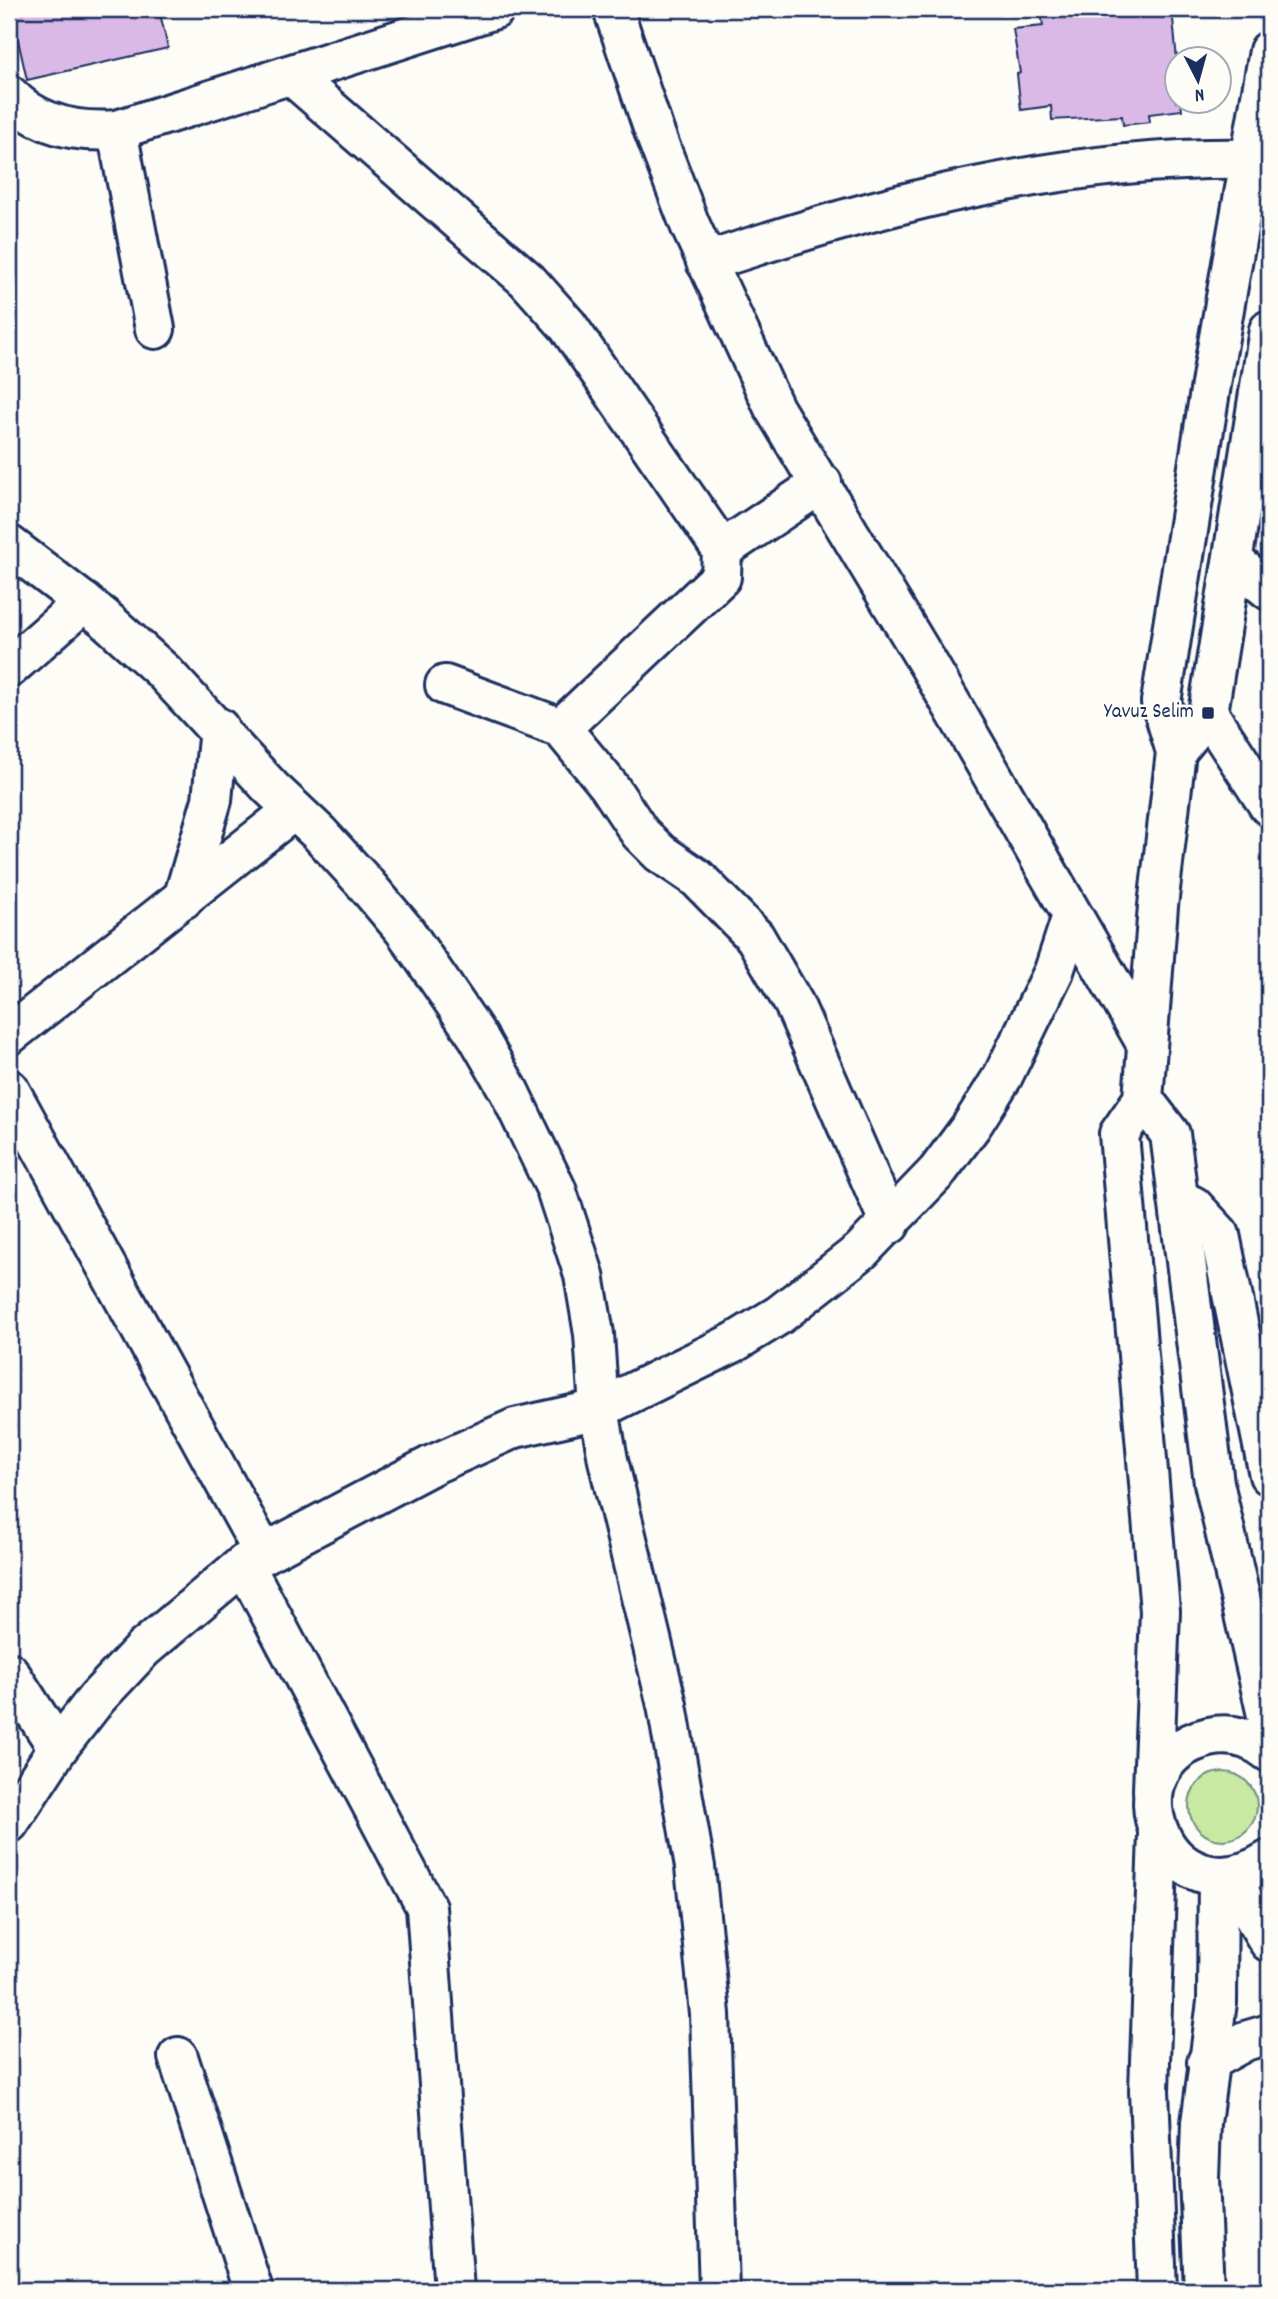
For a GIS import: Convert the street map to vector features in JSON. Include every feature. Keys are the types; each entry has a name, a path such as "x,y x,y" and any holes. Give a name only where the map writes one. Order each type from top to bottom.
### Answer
{"street":[{"path":"9,95 31,113 52,124 95,132 117,130 495,9"},
{"path":"613,9 654,131 706,262 774,408 822,483 1146,1043"},
{"path":"1157,2290 1149,2090 1157,1834 1152,1812 1160,1611 1119,1135 1143,1099 1158,906 1176,752 1161,702 1211,386 1269,51"},
{"path":"292,76 527,279 568,326 722,550 722,577 561,728"},
{"path":"117,130 155,329"},
{"path":"706,262 891,204 986,184 1082,168 1179,158 1251,159"},
{"path":"1176,752 1208,713 1233,561 1262,428 1269,330"},
{"path":"722,550 822,483"},
{"path":"9,545 84,602 163,671 319,833 405,931 464,1016 509,1091 556,1189 572,1231 594,1334 599,1409 618,1510 667,1706 695,1867 710,2014 719,2290"},
{"path":"1233,561 1269,590"},
{"path":"9,668 84,602"},
{"path":"445,685 561,728 609,786 640,833 660,853 697,878 755,937 794,1004 890,1224"},
{"path":"1208,713 1269,806"},
{"path":"183,899 212,800 219,728"},
{"path":"9,1035 294,810"},
{"path":"9,1823 58,1748 97,1698 143,1649 192,1605 254,1559 467,1449 515,1429 599,1409 735,1342 779,1315 821,1284 890,1224 937,1172 972,1125 1003,1076 1049,982 1072,916"},
{"path":"9,1089 254,1559 426,1907 454,2290"},
{"path":"1143,1099 1170,1134 1214,1483 1269,1724"},
{"path":"1178,1199 1193,1206 1220,1235 1269,1475"},
{"path":"9,1672 58,1748"},
{"path":"1153,1790 1162,1769 1176,1752 1195,1740 1217,1735 1239,1736 1269,1752"},
{"path":"1157,1834 1170,1853 1187,1867 1224,1876 1252,1871 1269,1860"},
{"path":"1224,1876 1269,1941"},
{"path":"1204,2290 1199,2178 1207,2062 1217,2002 1224,1876"},
{"path":"1207,2062 1245,2041 1269,2034"},
{"path":"178,2057 253,2290"}],"green space":[{"path":"1216,1772 1230,1772 1242,1777 1252,1787 1257,1806 1252,1825 1242,1835 1230,1840 1216,1840 1204,1835 1194,1825 1189,1813 1189,1799 1194,1787 1204,1777"}],"building":[{"path":"11,9 159,9 168,48 27,80"},
{"path":"1073,9 1172,9 1176,46 1162,46 1162,112 1149,114 1150,122 1123,125 1122,116 1052,120 1051,106 1021,110 1017,74 1020,73 1013,29 1043,26 1041,12"}],"place":[{"name":"Yavuz Selim","path":"1208,713"}]}
